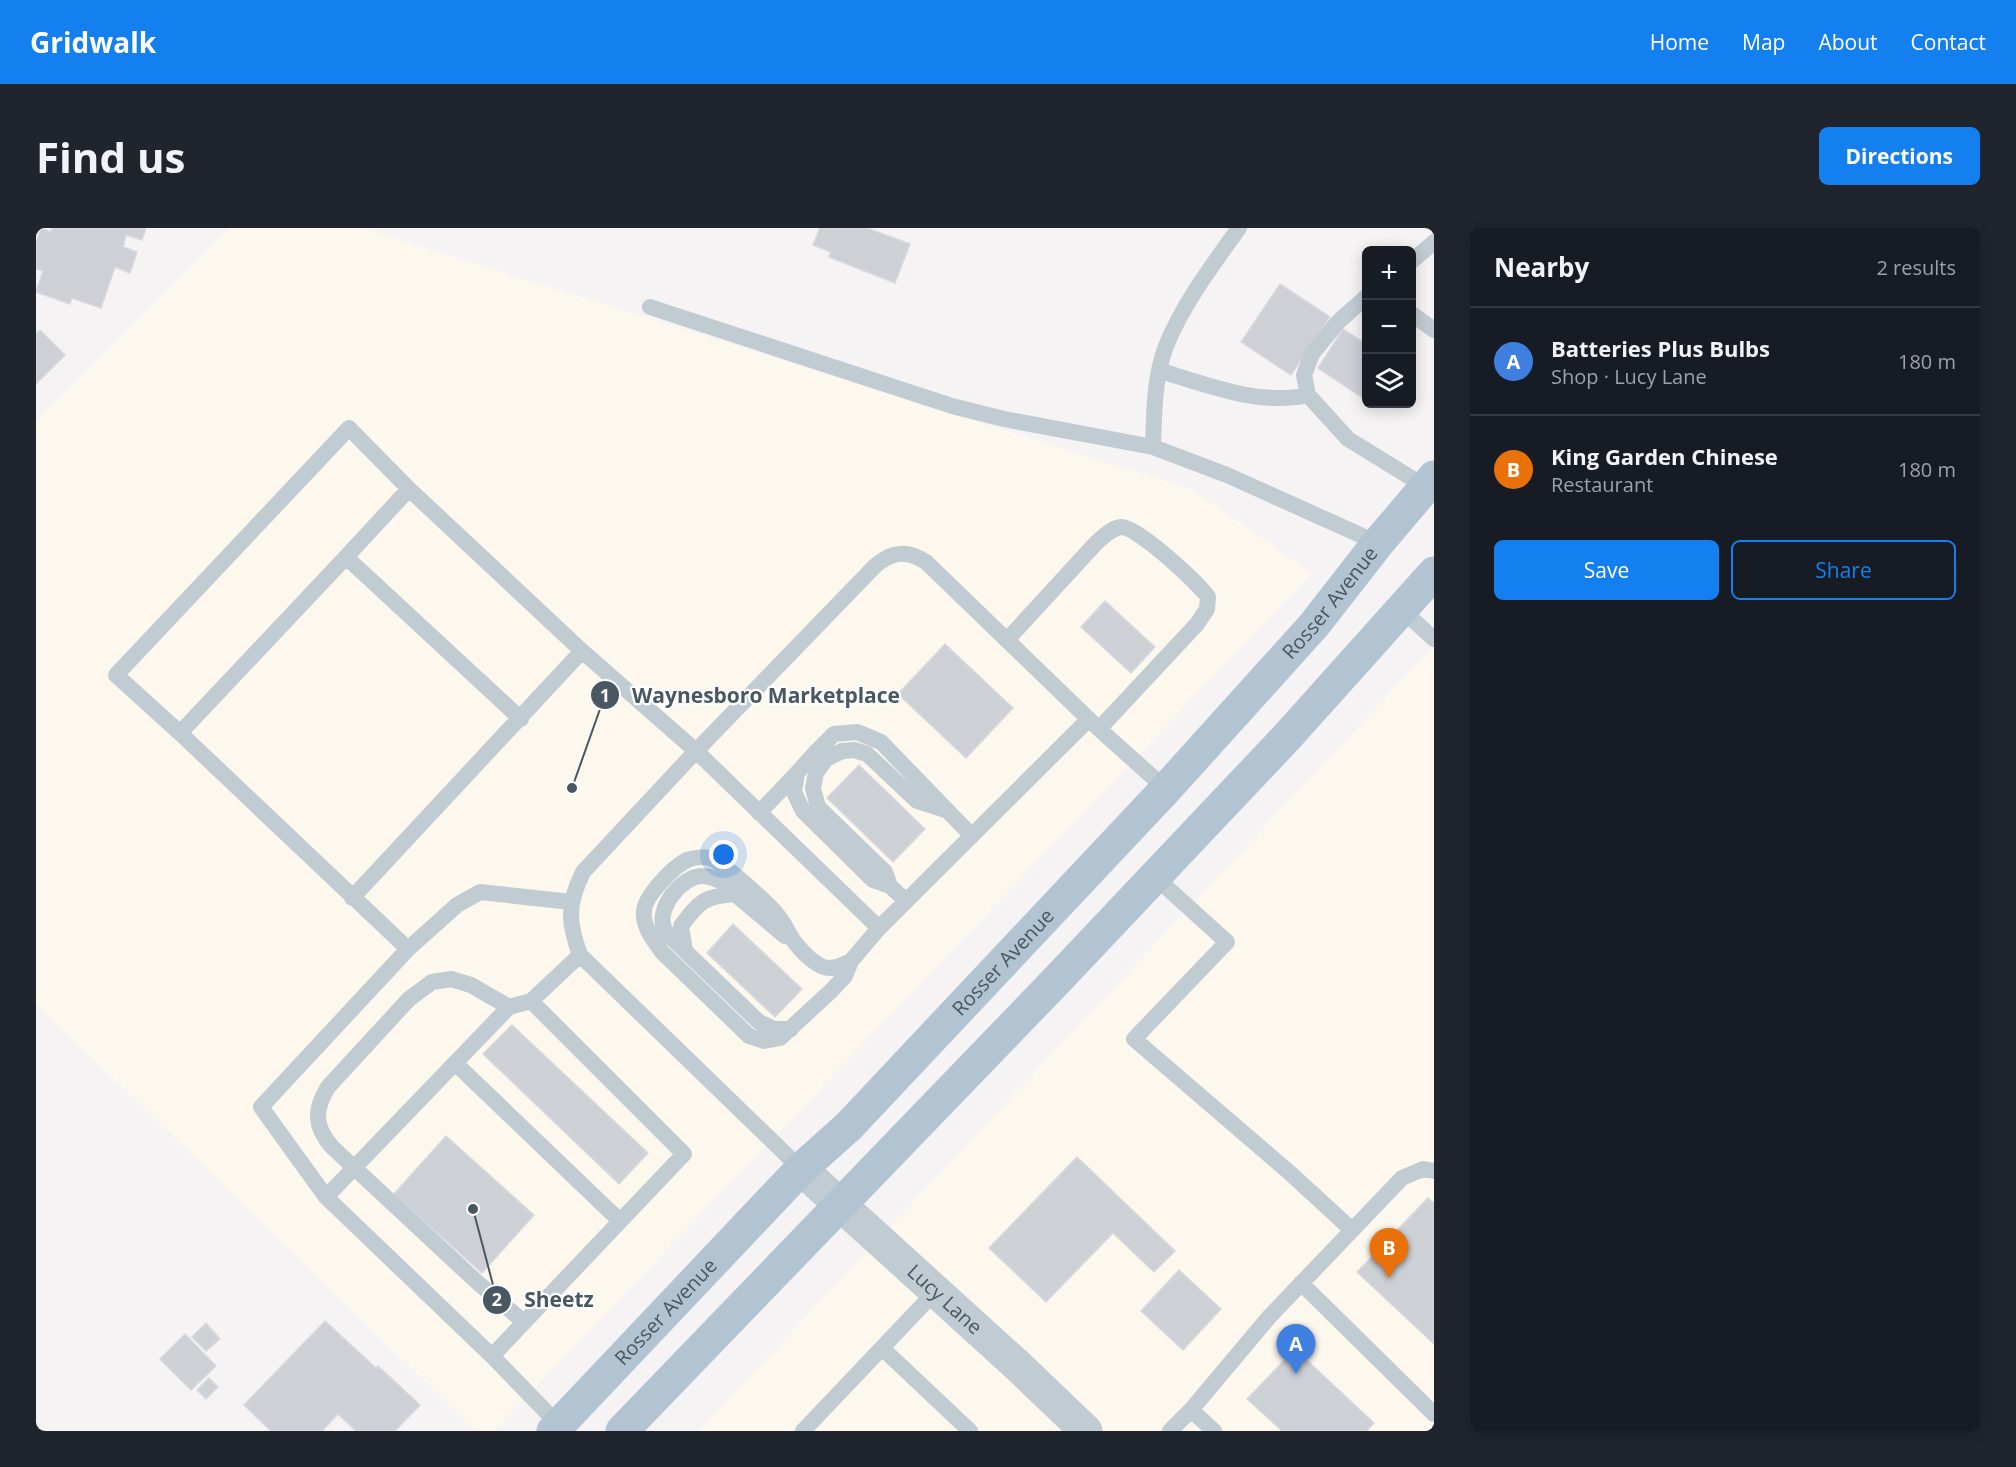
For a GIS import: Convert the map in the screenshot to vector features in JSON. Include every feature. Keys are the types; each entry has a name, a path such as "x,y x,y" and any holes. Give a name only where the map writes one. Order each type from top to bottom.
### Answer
{"main road":[{"name":"Rosser Avenue","path":"556,1428 801,1169 849,1126 1166,789 1314,625 1378,543 1430,482"},
{"path":"622,1431 1286,738 1434,573"}],"street":[{"name":"Lucy Lane","path":"801,1169 1086,1431"}],"lane":[{"path":"1153,447 1155,399 1166,348 1191,295 1239,228"},
{"path":"1416,258 1434,242"},
{"path":"1363,300 1338,322 1312,354 1304,375 1308,395 1348,439 1430,482"},
{"path":"650,307 952,406 1004,419 1153,447 1227,475 1378,543"},
{"path":"1416,317 1434,330"},
{"path":"1161,371 1223,390 1261,397 1291,399 1308,395"},
{"path":"408,950 116,675 349,428 409,489 582,651 696,751 879,928"},
{"path":"180,733 409,489"},
{"path":"795,944 779,915 727,869 712,859 699,857 686,861 651,892 644,911 645,923 651,937 662,952 750,1036 764,1041 780,1038 845,976 850,961 906,901 1197,624 1207,609 1208,597 1201,587 1155,547 1134,531 1123,527 1112,530 1097,542 1007,640"},
{"path":"801,1169 580,955 571,930 571,902 583,873 696,751 874,566 894,553 905,553 926,562 1094,724 1166,789"},
{"path":"346,557 521,718"},
{"path":"1401,609 1434,639"},
{"path":"352,898 582,651"},
{"path":"759,813 834,734 857,732 881,742 972,836"},
{"path":"890,886 885,872 818,807 813,788 816,773 826,759 842,751 854,750 867,754 917,801 948,812"},
{"path":"796,773 794,792 803,811 873,880 890,886 906,901"},
{"path":"791,1029 774,1029 759,1022 665,930 663,916 667,904 679,888 691,879 703,876 717,879 815,962 826,968 850,961"},
{"path":"1154,876 1227,942 1134,1039 1290,1173 1351,1229"},
{"path":"556,1428 492,1356 326,1197 261,1107 408,950 457,904 480,892 571,902"},
{"path":"685,951 681,926 697,905 716,895 735,894"},
{"path":"326,1197 509,1007 531,1001 580,955"},
{"path":"509,1007 471,985 451,979 432,982 409,999 328,1086 319,1102 318,1119 322,1136 332,1147 524,1322"},
{"path":"492,1356 684,1154 531,1001"},
{"path":"454,1063 620,1221"},
{"path":"1170,1431 1191,1410 1270,1316 1402,1178 1423,1169 1434,1171"},
{"path":"1301,1284 1434,1414"},
{"path":"803,1431 935,1292"},
{"path":"882,1348 970,1431"},
{"path":"1191,1410 1214,1431"}],"shaded area":[{"path":"231,228 362,228 1191,489 1312,573 494,1431 476,1431 36,1003 36,423"},
{"path":"1434,646 1434,1431 699,1431"}],"building":[{"path":"41,228 51,232 52,228 146,228 142,240 126,235 123,247 137,252 130,273 115,267 101,308 72,298 70,304 36,292 43,271 36,269 36,243"},
{"path":"820,228 867,228 910,244 895,283 829,257 831,252 813,245"},
{"path":"1280,284 1330,317 1291,375 1241,342"},
{"path":"1343,329 1362,341 1362,397 1318,368"},
{"path":"40,330 65,355 36,384 36,334"},
{"path":"1105,601 1155,647 1131,673 1081,627"},
{"path":"945,644 1013,708 966,758 898,694"},
{"path":"859,765 925,829 893,862 827,798"},
{"path":"733,924 802,989 775,1017 707,953"},
{"path":"512,1025 648,1153 619,1184 483,1054"},
{"path":"446,1136 534,1215 482,1273 394,1194"},
{"path":"1077,1157 1175,1251 1154,1272 1113,1233 1046,1302 989,1248"},
{"path":"1428,1198 1434,1203 1434,1344 1357,1272"},
{"path":"1179,1270 1221,1309 1183,1350 1141,1311"},
{"path":"325,1321 420,1405 395,1431 356,1431 338,1414 322,1431 271,1431 244,1405"},
{"path":"206,1323 220,1339 206,1351 192,1337"},
{"path":"185,1334 216,1366 191,1390 160,1359"},
{"path":"1295,1349 1374,1423 1367,1431 1282,1431 1247,1399"},
{"path":"209,1378 218,1387 206,1399 197,1390"}],"place":[{"name":"Waynesboro Marketplace","path":"572,788"},
{"name":"Sheetz","path":"473,1209"},
{"name":"King Garden Chinese","path":"1389,1278"},
{"name":"Batteries Plus Bulbs","path":"1296,1374"}]}
